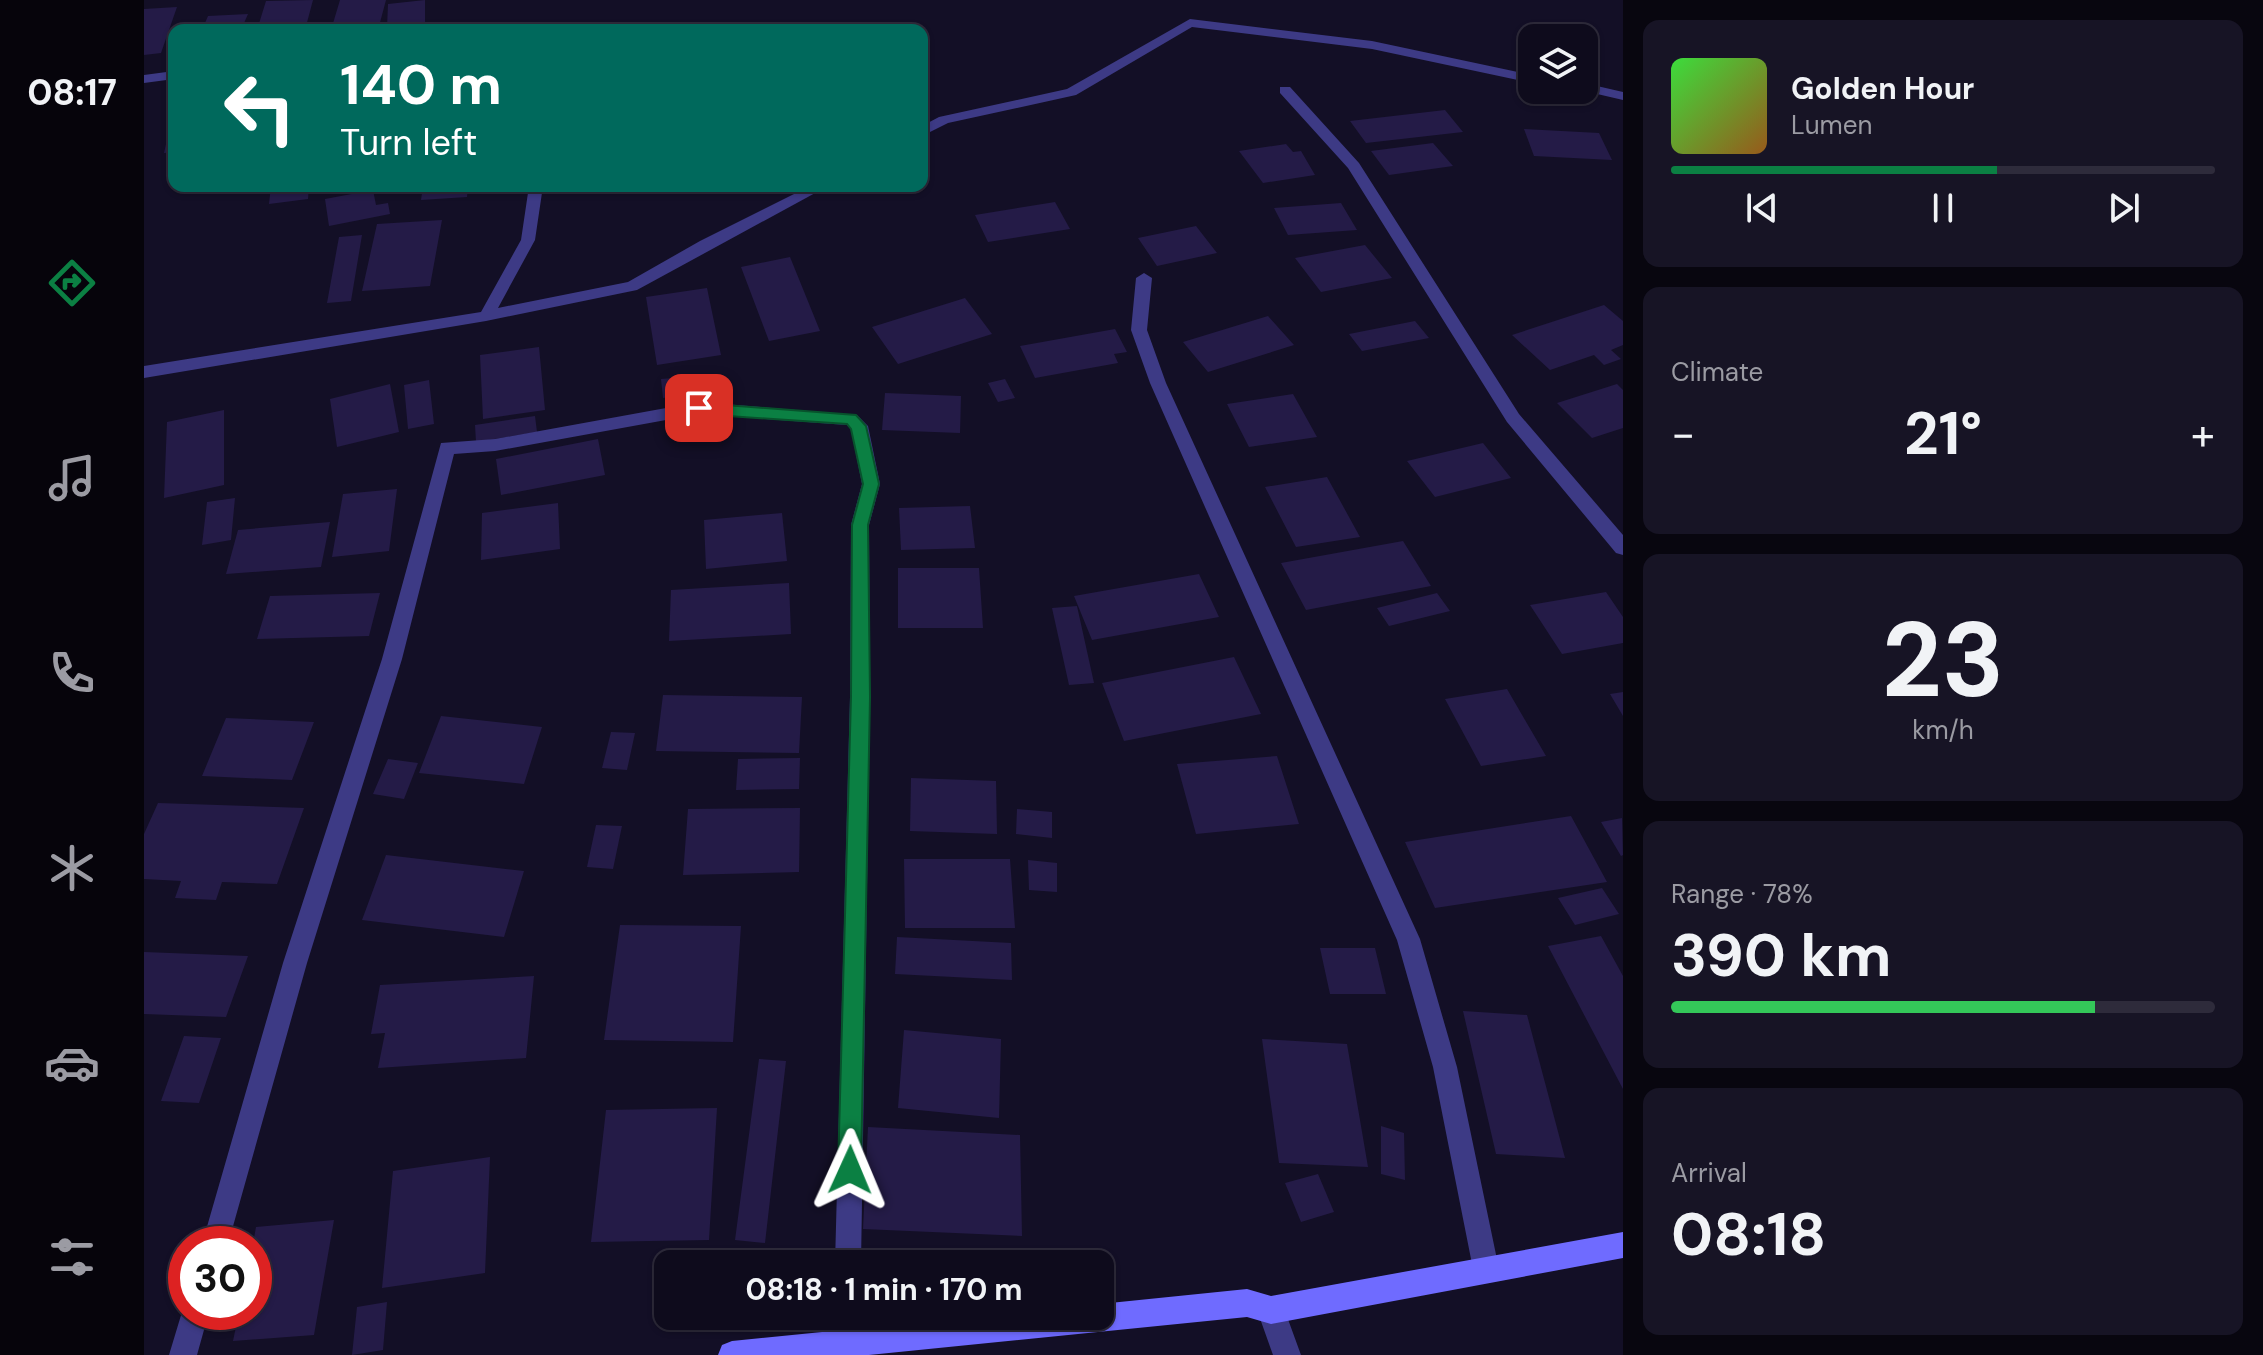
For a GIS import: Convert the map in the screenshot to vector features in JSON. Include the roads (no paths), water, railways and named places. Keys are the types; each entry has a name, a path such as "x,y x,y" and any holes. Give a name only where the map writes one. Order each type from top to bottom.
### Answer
{"main road":[{"path":"732,1355 846,1338 1247,1303 1271,1310 1623,1245"}],"street":[{"path":"928,129 944,120 1071,92 1190,23 1372,45 1518,76"},
{"path":"144,79 168,76"},
{"path":"1285,90 1354,166 1513,418 1623,548"},
{"path":"1598,90 1623,96"},
{"path":"486,316 528,240 535,192"},
{"path":"144,372 486,316 632,286 705,244 809,192"},
{"path":"1144,278 1139,330 1158,383 1408,939 1445,1067 1486,1269"},
{"path":"220,1226 295,963 392,659 447,448 495,445 699,408 851,419 859,426 871,484 860,525 860,697 848,1250"},
{"path":"1271,1310 1287,1355"},
{"path":"183,1355 190,1330"}]}
